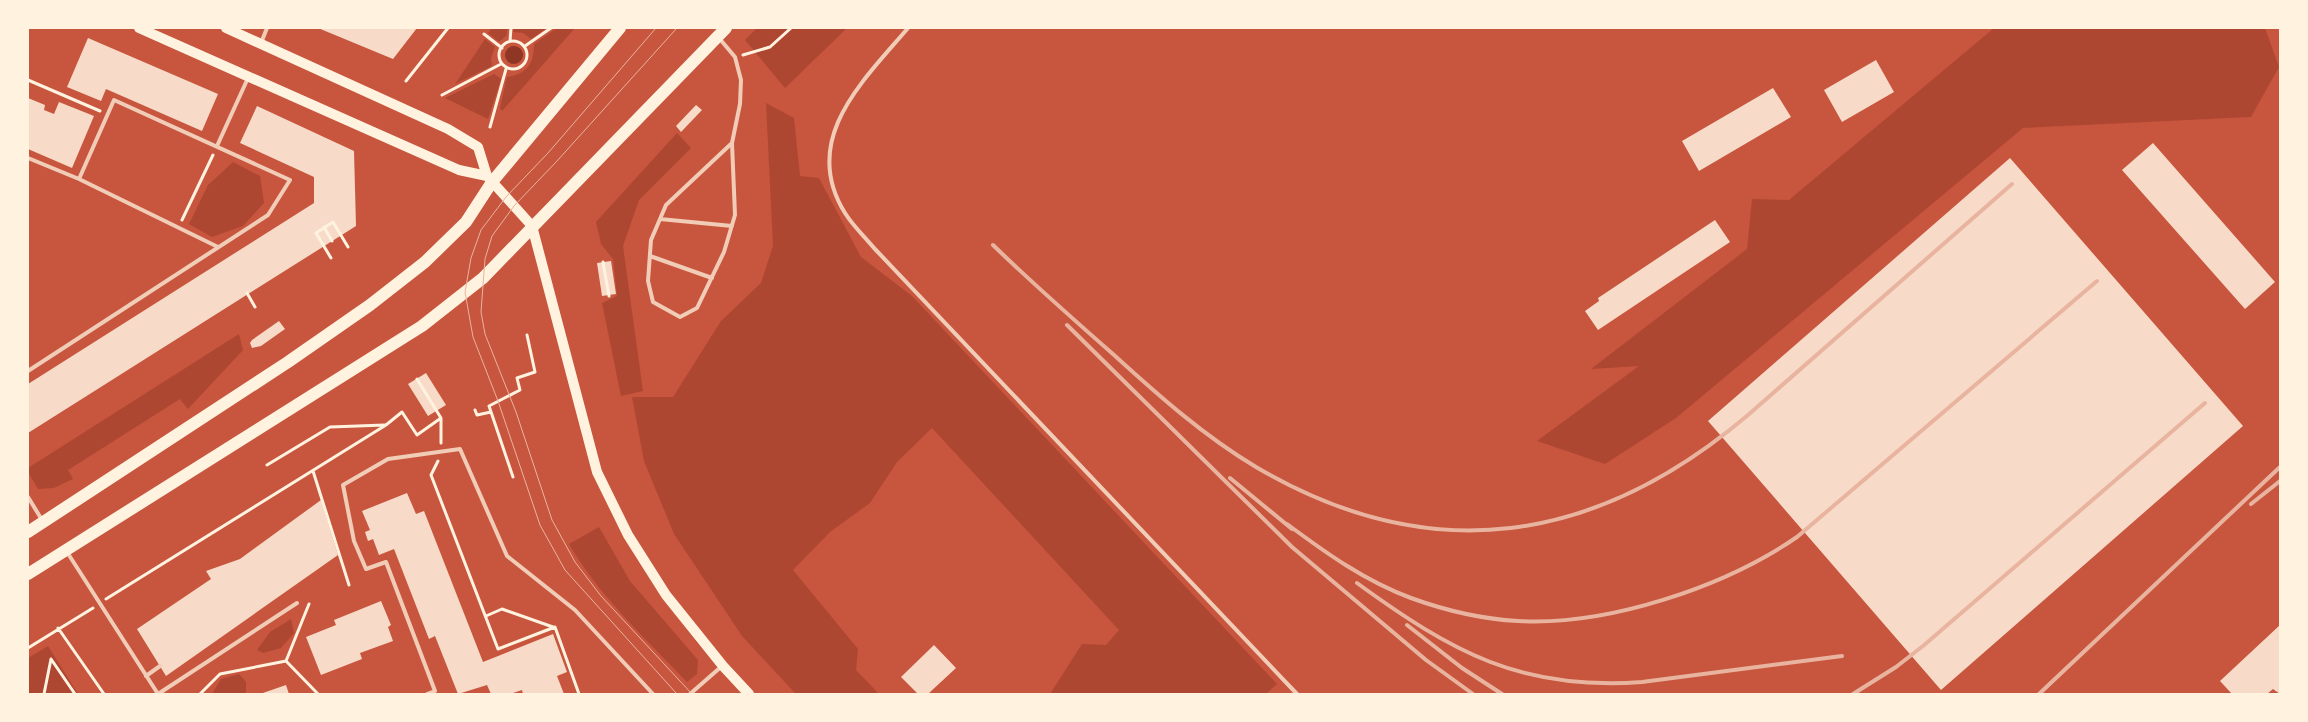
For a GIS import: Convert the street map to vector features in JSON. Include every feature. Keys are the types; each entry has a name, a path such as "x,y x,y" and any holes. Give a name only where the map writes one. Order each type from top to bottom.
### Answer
{"main road":[{"path":"139,28 460,170 489,179"},
{"path":"226,28 448,130 478,147 489,179 532,226 597,472 628,535 666,595 723,666 749,694"},
{"path":"28,532 288,362 370,305 426,262 466,222 489,179 620,28"},
{"path":"28,574 422,326 483,278 722,32"}],"lane":[{"path":"261,43 267,28"},
{"path":"908,28 854,92 836,124 830,143 831,176 844,212 874,248 1297,694"},
{"path":"722,32 735,57 741,80 740,104 732,143 735,215 724,252 697,308 680,317 654,302 648,281 652,240 666,204 732,143"},
{"path":"217,146 249,76"},
{"path":"28,371 268,215 290,180 114,100 78,179"},
{"path":"28,158 78,179 218,247"},
{"path":"660,219 732,226"},
{"path":"650,256 712,278"},
{"path":"427,694 435,691 386,562 366,569 354,540 343,486 388,459 460,449 507,556 574,610 652,694"},
{"path":"28,497 43,522"},
{"path":"66,550 158,694 297,603"},
{"path":"146,676 160,666"},
{"path":"690,694 723,666"}],"path":[{"path":"406,81 448,28"},
{"path":"511,28 510,41 502,48 499,56 501,64 506,69 515,69 522,65 526,57 525,46"},
{"path":"525,46 551,28"},
{"path":"735,57 770,47 791,28"},
{"path":"484,34 502,48"},
{"path":"510,41 518,42 525,46"},
{"path":"442,95 501,64"},
{"path":"490,127 506,69"},
{"path":"28,80 108,114"},
{"path":"179,227 217,146"},
{"path":"331,258 316,233 324,227 333,222 348,246"},
{"path":"324,227 332,241"},
{"path":"603,262 609,296"},
{"path":"247,294 255,307"},
{"path":"513,477 489,406 520,390 516,378 535,372 527,335"},
{"path":"417,379 441,418 441,452 431,475 498,649 555,627"},
{"path":"475,410 477,416 491,412"},
{"path":"28,648 386,425 402,412 417,434 441,418"},
{"path":"267,465 330,427 386,425"},
{"path":"313,471 349,585"},
{"path":"286,661 309,604"},
{"path":"486,616 502,609 555,627"},
{"path":"555,627 579,694"},
{"path":"58,628 104,694"},
{"path":"44,694 51,659 75,694"},
{"path":"200,694 220,674 286,661"},
{"path":"286,661 318,694"}],"shaded area":[{"path":"492,28 508,28 506,36 499,42 488,33"},
{"path":"514,28 547,28 531,39 523,33 513,32"},
{"path":"557,28 575,28 502,111 500,108 507,77 524,71 533,57 534,44"},
{"path":"757,28 847,28 785,88 745,40"},
{"path":"1994,28 2265,28 2279,67 2251,117 2023,128 1676,418 1605,464 1537,441 1639,366 1591,369 1747,249 1752,199 1789,200"},
{"path":"485,39 495,47 491,58 492,66 455,84"},
{"path":"514,46 520,49 523,55 520,61 514,64 508,61 505,55 508,49"},
{"path":"494,74 501,79 488,119 445,98"},
{"path":"766,103 794,118 800,176 819,178 861,257 912,296 1277,684 1266,694 1050,694 1082,644 1106,645 1119,630 932,428 897,462 870,503 830,532 793,570 858,649 856,670 879,694 796,694 742,636 674,534 644,461 632,397 673,397 721,321 761,283 773,246"},
{"path":"677,133 691,148 639,200 623,246 643,391 621,396 602,303 617,296 613,259 601,244 596,222"},
{"path":"233,162 260,176 264,203 243,226 212,237 189,224 208,185"},
{"path":"239,334 243,350 188,409 180,399 68,470 73,479 54,488 38,489 28,472 28,468"},
{"path":"599,527 630,581 698,660 697,674 687,682 609,599 594,581 569,544"},
{"path":"291,619 294,633 281,648 263,653 257,650 270,632"},
{"path":"48,646 78,694 28,694 28,658"},
{"path":"239,674 246,682 246,693 212,694 221,679"}],"building":[{"path":"318,28 417,28 393,59"},
{"path":"88,38 218,94 202,131 106,89 101,101 67,87"},
{"path":"1876,60 1894,92 1842,122 1824,90"},
{"path":"1773,88 1791,117 1699,171 1682,141"},
{"path":"28,98 45,105 44,110 54,114 59,102 94,116 72,168 28,149"},
{"path":"696,105 702,110 681,132 676,126"},
{"path":"257,106 354,151 356,226 28,433 28,384 314,203 314,177 240,143"},
{"path":"2153,143 2275,282 2245,309 2122,170"},
{"path":"2010,158 2243,426 1941,690 1708,421"},
{"path":"1715,220 1730,242 1598,330 1585,311 1599,301 1598,298"},
{"path":"611,261 616,294 602,296 597,263"},
{"path":"279,321 285,329 261,346 252,348 250,343 252,340"},
{"path":"426,373 446,405 428,416 408,384"},
{"path":"407,493 416,514 424,511 483,662 553,634 567,672 557,676 564,694 523,694 522,690 510,694 491,694 487,685 458,694 435,636 429,639 394,549 379,555 373,539 368,541 365,532 370,530 362,511"},
{"path":"321,500 338,555 166,676 137,629 211,579 206,571 240,559"},
{"path":"381,601 391,625 388,627 393,641 360,653 362,659 321,675 306,637 336,625 334,620"},
{"path":"2280,625 2280,694 2273,689 2267,694 2232,694 2220,681"},
{"path":"934,645 956,668 928,694 918,694 901,677"},
{"path":"286,685 289,694 260,694"}],"tram line":[{"path":"656,28 548,153 506,197 481,230 471,258 465,292 473,337 498,401 540,525 565,570 677,694"},
{"path":"677,28 514,206 492,236 485,259 481,312 485,334 516,412 552,520 575,562 601,596 692,694"}],"railway":[{"path":"993,245 1165,400 1218,442 1256,467 1321,500 1385,520 1448,530 1511,528 1572,515 1632,492 1690,458 1748,415 2012,184"},
{"path":"1287,524 1331,556 1362,575 1394,591 1450,610 1477,616 1518,621 1553,621 1627,610 1664,600 1735,572 1797,537 2097,281"},
{"path":"1067,325 1292,547 1426,660 1473,694"},
{"path":"1853,694 1896,667 1923,646 2205,403"},
{"path":"2039,694 2280,467"},
{"path":"1230,478 1292,529"},
{"path":"2251,504 2280,481"},
{"path":"1357,583 1425,629 1457,647 1490,662 1524,673 1560,680 1599,683 1642,682 1842,656"},
{"path":"1407,625 1462,668 1502,694"}]}
